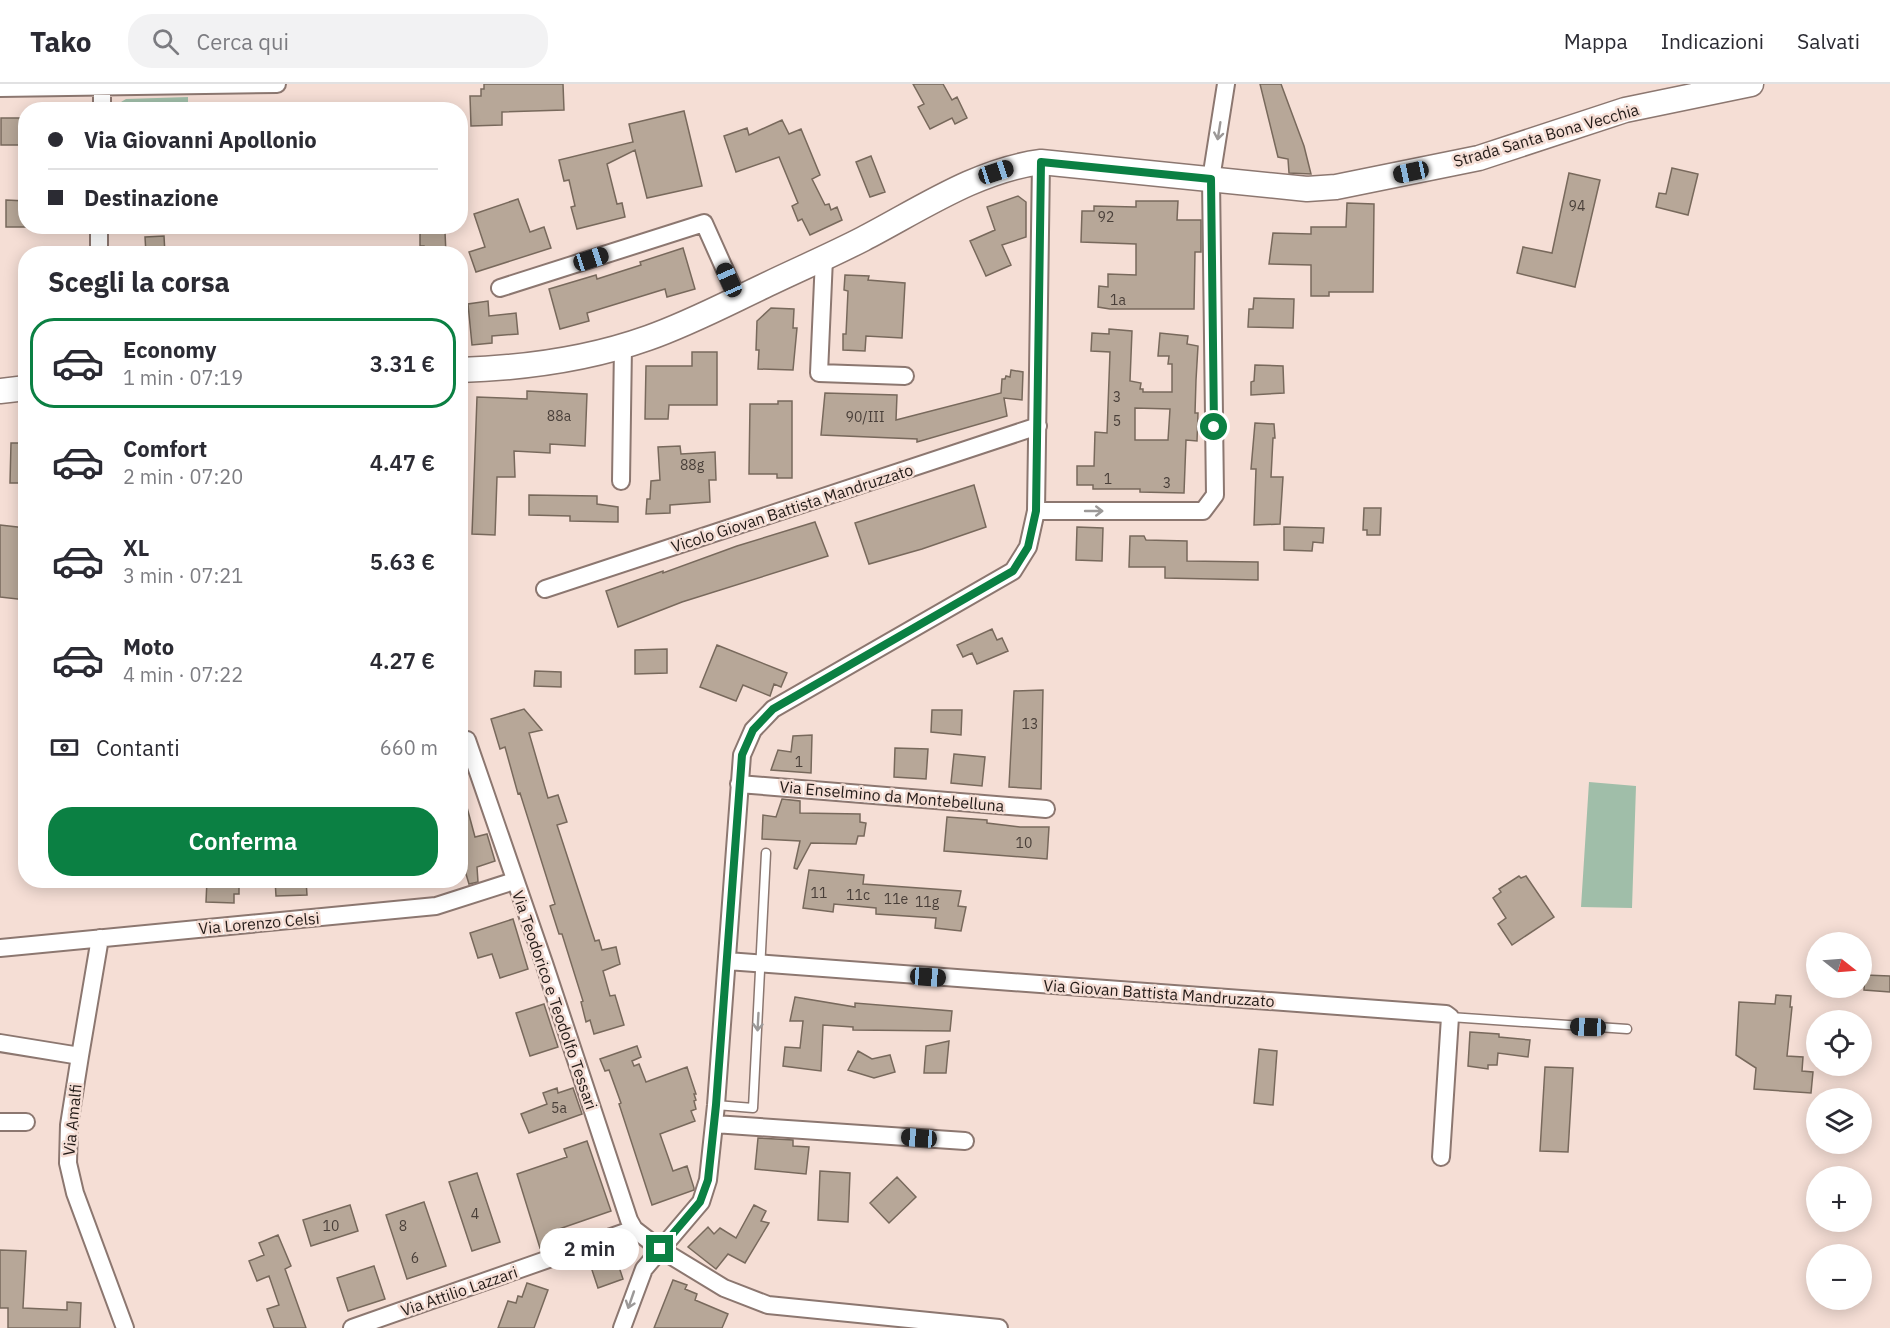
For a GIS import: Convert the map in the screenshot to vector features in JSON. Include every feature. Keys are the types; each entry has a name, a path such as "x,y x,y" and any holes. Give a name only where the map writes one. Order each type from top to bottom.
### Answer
{"street":[{"path":"0,88 277,84"},
{"path":"1036,511 1203,511 1215,495 1211,179 1226,84"},
{"name":"Strada Santa Bona Vecchia","path":"468,370 519,367 567,359 623,346 686,323 824,258 984,177 1008,169 1041,162 1306,189 1336,187 1479,158 1625,110 1751,84"},
{"path":"102,85 102,102"},
{"path":"622,1328 639,1279 650,1261 700,1202 708,1180 728,961 739,784 742,755 753,730 773,709 1013,571 1028,547 1036,511 1041,162"},
{"path":"500,288 704,223 738,299"},
{"path":"824,258 819,373 905,376"},
{"path":"621,481 623,346"},
{"path":"0,391 18,389"},
{"name":"Vicolo Giovan Battista Mandruzzato","path":"545,589 1038,426"},
{"name":"Via Teodorico e Teodolfo Tessari","path":"468,746 544,963 629,1220 634,1229"},
{"name":"Via Enselmino da Montebelluna","path":"739,784 1046,809"},
{"name":"Via Lorenzo Celsi","path":"0,948 436,906 514,881"},
{"name":"Via Amalfi","path":"100,938 69,1125 68,1163 75,1193 125,1328"},
{"name":"Via Giovan Battista Mandruzzato","path":"728,961 1446,1014 1450,1017"},
{"path":"1441,1157 1450,1017"},
{"path":"0,1043 80,1056"},
{"path":"0,1122 26,1122"},
{"path":"714,1124 965,1142"},
{"path":"634,1229 660,1249 724,1288 768,1305 999,1328"},
{"name":"Via Attilio Lazzari","path":"352,1328 634,1229"}],"lane":[{"path":"716,1105 753,1108 766,853"},
{"path":"1450,1017 1627,1029"}],"green space":[{"path":"188,97 188,102 121,102 126,99"},
{"path":"1589,782 1636,786 1632,908 1581,907"}],"building":[{"path":"484,84 563,84 564,110 502,112 502,125 471,126 470,96 481,96"},
{"path":"913,84 943,84 952,100 957,97 967,118 955,124 952,118 930,129 918,107 924,104"},
{"path":"1260,84 1281,84 1304,146 1311,174 1289,173 1288,159 1278,157"},
{"path":"684,111 702,186 647,198 635,150 607,164 617,204 622,203 625,217 577,229 571,207 575,206 569,180 564,181 559,160 633,142 629,124"},
{"path":"1,118 18,118 18,145 1,145"},
{"path":"782,120 789,134 801,129 820,175 812,179 825,205 829,204 831,210 837,207 842,220 810,235 802,219 798,221 792,206 798,203 779,157 736,172 724,136 747,128 749,135"},
{"path":"871,156 885,192 870,197 856,162"},
{"path":"1672,168 1698,174 1688,215 1656,207 1659,193 1666,194"},
{"path":"1569,173 1600,180 1575,287 1517,273 1523,247 1552,253"},
{"path":"1018,196 1026,202 1026,237 1002,245 1011,265 986,276 970,241 995,230 987,207"},
{"path":"518,199 530,232 544,227 551,248 476,272 469,252 485,247 474,214"},
{"path":"6,200 18,201 18,227 6,227"},
{"path":"1136,201 1178,201 1177,220 1201,220 1201,252 1195,252 1194,309 1098,307 1099,286 1108,287 1108,274 1136,275 1136,244 1081,242 1082,211 1094,211 1094,206 1136,207"},
{"path":"1347,203 1374,204 1373,292 1329,292 1329,296 1311,296 1311,265 1269,264 1273,233 1311,234 1311,227 1346,227"},
{"path":"420,234 445,234 446,246 420,246"},
{"path":"164,236 165,246 146,246 145,237"},
{"path":"683,248 695,289 667,297 665,289 587,313 589,321 560,329 549,289 596,275 597,279"},
{"path":"845,275 869,276 868,280 905,283 902,338 866,336 865,351 843,350 848,291 844,290"},
{"path":"1254,298 1294,299 1293,328 1248,327 1249,309 1253,309"},
{"path":"488,301 489,316 516,313 518,334 492,336 492,343 472,345 468,304"},
{"path":"771,308 794,309 793,328 797,328 793,370 758,369 757,321"},
{"path":"1109,329 1132,331 1130,381 1141,383 1140,389 1143,389 1143,392 1172,392 1172,364 1168,364 1169,356 1158,356 1160,333 1188,336 1187,344 1198,346 1195,413 1198,413 1197,441 1186,440 1184,493 1140,492 1140,489 1093,489 1093,485 1077,485 1077,466 1094,466 1095,432 1107,433 1110,352 1091,351 1092,333 1109,334","holes":["1135,408 1170,409 1168,440 1135,440"]},
{"path":"692,352 717,352 717,405 669,405 668,419 645,419 646,366 692,366"},
{"path":"1255,365 1283,366 1284,393 1251,395"},
{"path":"1011,370 1023,372 1022,400 1004,398 1007,416 917,442 917,439 821,435 825,393 897,395 896,420 1001,393 1002,379 1006,376 1010,377"},
{"path":"527,391 587,394 585,446 550,444 550,453 514,451 515,477 497,477 495,535 472,534 477,397 527,399"},
{"path":"778,401 792,401 792,478 777,478 777,474 749,474 750,404 778,404"},
{"path":"1255,423 1274,424 1271,477 1283,477 1280,524 1254,525 1256,469 1251,469"},
{"path":"11,443 18,443 18,483 10,483"},
{"path":"680,446 681,454 715,452 716,480 709,480 710,502 670,505 670,513 646,514 651,481 660,480 658,447"},
{"path":"974,485 986,527 869,564 855,523"},
{"path":"529,495 597,496 597,504 618,507 618,522 570,521 570,516 529,515"},
{"path":"1364,508 1381,508 1380,535 1367,535 1367,530 1363,530"},
{"path":"815,522 828,556 682,602 618,627 606,591"},
{"path":"0,525 18,527 18,599 0,597"},
{"path":"1077,527 1103,528 1102,561 1076,560"},
{"path":"1284,527 1324,528 1323,543 1313,542 1312,551 1284,550"},
{"path":"1130,536 1144,536 1146,540 1187,541 1187,561 1258,562 1258,580 1165,578 1165,567 1129,567"},
{"path":"992,629 997,640 1002,638 1008,651 977,664 972,653 963,657 957,645"},
{"path":"717,645 787,673 781,687 774,684 770,696 743,685 736,701 700,687"},
{"path":"667,649 667,673 635,674 635,650"},
{"path":"535,671 561,672 561,687 534,686"},
{"path":"1043,690 1041,789 1009,787 1014,691"},
{"path":"524,709 542,730 529,733 548,798 558,795 567,822 557,825 595,941 599,940 602,950 616,947 620,964 603,971 610,996 615,995 624,1025 594,1034 590,1020 586,1022 581,1002 583,1001 562,934 559,934 550,906 555,904 520,793 518,794 505,747 500,749 491,719"},
{"path":"932,710 962,710 961,735 931,732"},
{"path":"812,735 811,773 771,770 778,750 791,752 793,736"},
{"path":"895,748 928,749 926,779 894,777"},
{"path":"954,754 985,757 982,786 951,783"},
{"path":"782,799 800,801 800,813 860,814 860,822 866,823 864,836 858,836 856,844 811,843 797,869 794,868 800,841 762,839 763,815 776,817"},
{"path":"468,811 475,837 487,834 495,861 477,867 478,882 469,884"},
{"path":"947,817 987,820 987,823 1020,827 1049,827 1047,859 944,851"},
{"path":"809,870 864,875 863,884 961,891 958,906 966,907 961,931 935,928 936,918 876,914 876,908 834,904 833,912 803,908"},
{"path":"1519,876 1521,878 1526,876 1554,917 1512,945 1498,924 1506,918 1493,898 1501,892 1499,889"},
{"path":"207,888 239,888 239,894 234,894 234,903 206,902"},
{"path":"276,888 307,888 307,895 276,896"},
{"path":"513,919 528,969 500,978 492,954 478,958 470,933"},
{"path":"1872,975 1890,976 1890,992 1872,991"},
{"path":"1776,995 1791,996 1787,1056 1803,1057 1802,1071 1806,1071 1806,1076 1813,1076 1811,1088 1806,1088 1806,1093 1754,1089 1756,1068 1736,1055 1739,1002 1775,1004"},
{"path":"795,997 855,1007 855,1003 952,1011 950,1031 853,1030 853,1027 823,1025 821,1071 783,1066 785,1047 800,1048 803,1021 790,1021"},
{"path":"544,1004 558,1047 530,1056 516,1013"},
{"path":"1470,1032 1499,1034 1499,1037 1530,1040 1528,1057 1498,1053 1497,1065 1488,1065 1488,1069 1468,1066"},
{"path":"949,1041 946,1073 924,1073 926,1046"},
{"path":"637,1046 641,1057 632,1061 634,1066 639,1064 646,1082 687,1067 696,1094 694,1094 696,1100 694,1101 696,1109 691,1111 695,1121 660,1134 673,1171 687,1166 694,1190 652,1205 619,1104 621,1103 609,1070 605,1071 600,1059"},
{"path":"1259,1049 1277,1051 1273,1105 1254,1103"},
{"path":"858,1051 872,1059 890,1055 895,1072 874,1078 848,1070"},
{"path":"1545,1067 1573,1068 1568,1152 1540,1151"},
{"path":"557,1088 558,1093 573,1088 582,1114 529,1133 521,1114 547,1104 543,1093"},
{"path":"758,1138 793,1140 793,1146 809,1147 806,1174 755,1169"},
{"path":"587,1141 611,1211 559,1229 563,1241 540,1248 517,1174 567,1157 564,1149"},
{"path":"820,1171 850,1173 848,1222 818,1220"},
{"path":"477,1173 500,1242 472,1251 449,1182"},
{"path":"897,1177 916,1197 889,1223 870,1203"},
{"path":"424,1202 446,1266 407,1279 386,1215"},
{"path":"350,1205 358,1231 311,1246 303,1220"},
{"path":"754,1205 766,1211 761,1221 769,1223 745,1263 728,1254 716,1269 688,1247 708,1227 714,1234 720,1228 736,1238"},
{"path":"278,1235 291,1266 285,1269 306,1328 274,1328 267,1309 279,1305 269,1276 257,1281 249,1261 264,1255 259,1243"},
{"path":"0,1250 26,1251 23,1308 67,1310 67,1302 81,1303 80,1328 8,1328 8,1308 0,1308"},
{"path":"615,1255 623,1279 598,1288 590,1264"},
{"path":"374,1266 385,1299 348,1311 337,1278"},
{"path":"673,1280 687,1285 685,1289 697,1294 695,1300 728,1314 722,1328 654,1328"},
{"path":"527,1283 548,1290 534,1328 498,1328 508,1301 516,1303 518,1296 522,1297"}],"route":[{"path":"660,1249 700,1202 705,1192 711,1166 728,961 739,784 742,755 753,730 773,709 1013,571 1028,547 1036,511 1041,162 1211,179 1214,427"}]}
